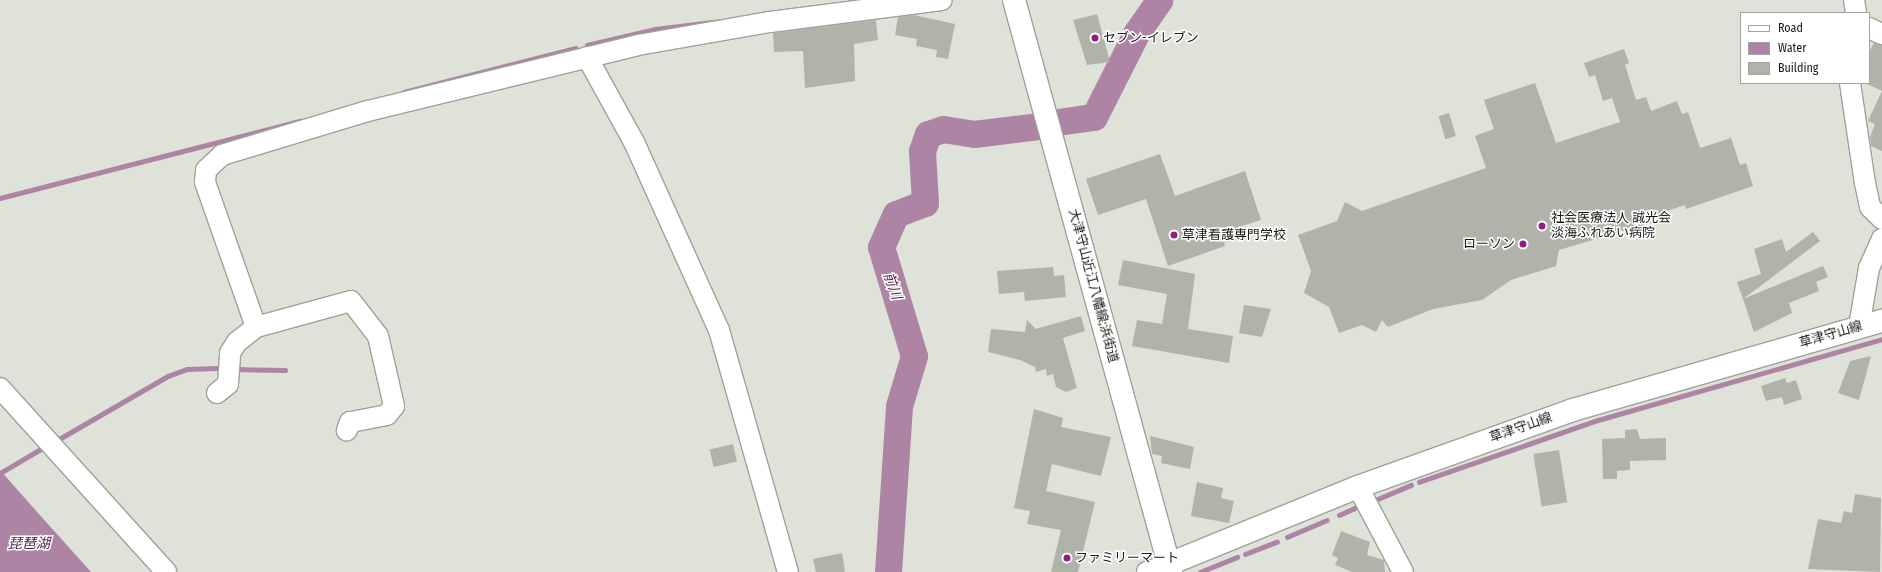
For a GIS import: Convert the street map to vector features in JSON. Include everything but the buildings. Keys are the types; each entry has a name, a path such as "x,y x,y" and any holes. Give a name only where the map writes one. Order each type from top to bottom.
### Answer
{"main road":[{"name":"大津守山近江八幡線;浜街道","path":"1014,0 1170,568"},
{"name":"草津守山線","path":"1170,568 1358,487 1574,410 1882,321"}],"street":[{"path":"256,327 205,182 206,170 213,161 368,111 587,57 770,22 942,0"},
{"path":"1854,0 1856,12"},
{"path":"1870,28 1882,34"},
{"path":"587,57 634,142 719,330 788,572"},
{"path":"1850,84 1870,207 1882,219"},
{"path":"1859,327 1869,268 1882,239"},
{"path":"217,393 228,384 230,353 237,342 256,327 351,301 378,336 394,406 387,415 350,422 347,430"},
{"path":"0,388 166,572"},
{"path":"1358,487 1403,572"},
{"path":"1147,572 1170,568"}],"water":[{"name":"琵琶湖","path":"0,470 30,504 91,572 0,572"}],"waterway":[{"name":"前川","path":"1058,122 1094,117 1137,32 1159,0"},
{"path":"587,45 655,29 721,21"},
{"path":"404,92 575,48"},
{"path":"0,198 300,121"},
{"name":"前川","path":"888,572 899,406 914,356 881,247 896,214 925,203 922,151 928,134 943,129 974,134 1039,126"},
{"path":"1419,482 1598,420 1882,339"},
{"path":"54,442 168,376 187,369 224,368"},
{"path":"233,369 285,370"},
{"path":"2,472 46,446"},
{"path":"1373,501 1411,485"},
{"path":"1339,515 1355,508"},
{"path":"1287,537 1327,520"},
{"path":"1245,554 1277,542"},
{"path":"1200,572 1237,557"}],"place":[{"name":"セブン-イレブン","path":"1095,38"},
{"name":"社会医療法人 誠光会 淡海ふれあい病院","path":"1542,226"},
{"name":"草津看護専門学校","path":"1174,235"},
{"name":"ローソン","path":"1523,244"},
{"name":"ファミリーマート","path":"1067,558"}]}
